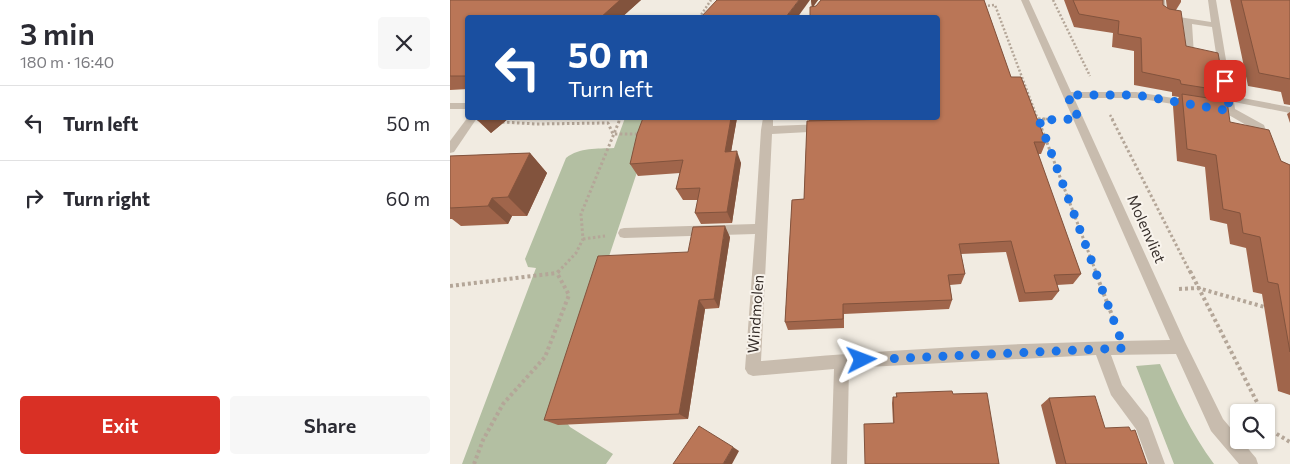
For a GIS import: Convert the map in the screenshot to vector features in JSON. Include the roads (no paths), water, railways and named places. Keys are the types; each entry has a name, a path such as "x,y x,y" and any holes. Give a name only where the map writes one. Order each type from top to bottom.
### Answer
{"street":[{"name":"Molenvliet","path":"1025,0 1180,347 1217,425 1250,464"},
{"path":"1161,0 1162,17 1216,25"},
{"path":"1212,0 1216,25 1214,62 1228,98 1230,111"},
{"path":"1187,21 1190,57 1214,62"},
{"path":"1067,95 1136,95 1230,111 1260,128 1268,153"},
{"path":"1228,98 1290,110"},
{"path":"450,106 465,106"},
{"path":"450,149 471,120"},
{"name":"Windmolen","path":"834,127 767,124 753,369 842,361 1102,348 1180,347"},
{"path":"624,233 762,229"},
{"path":"1102,348 1116,390 1142,424 1157,464"},
{"path":"839,464 842,361"}]}
